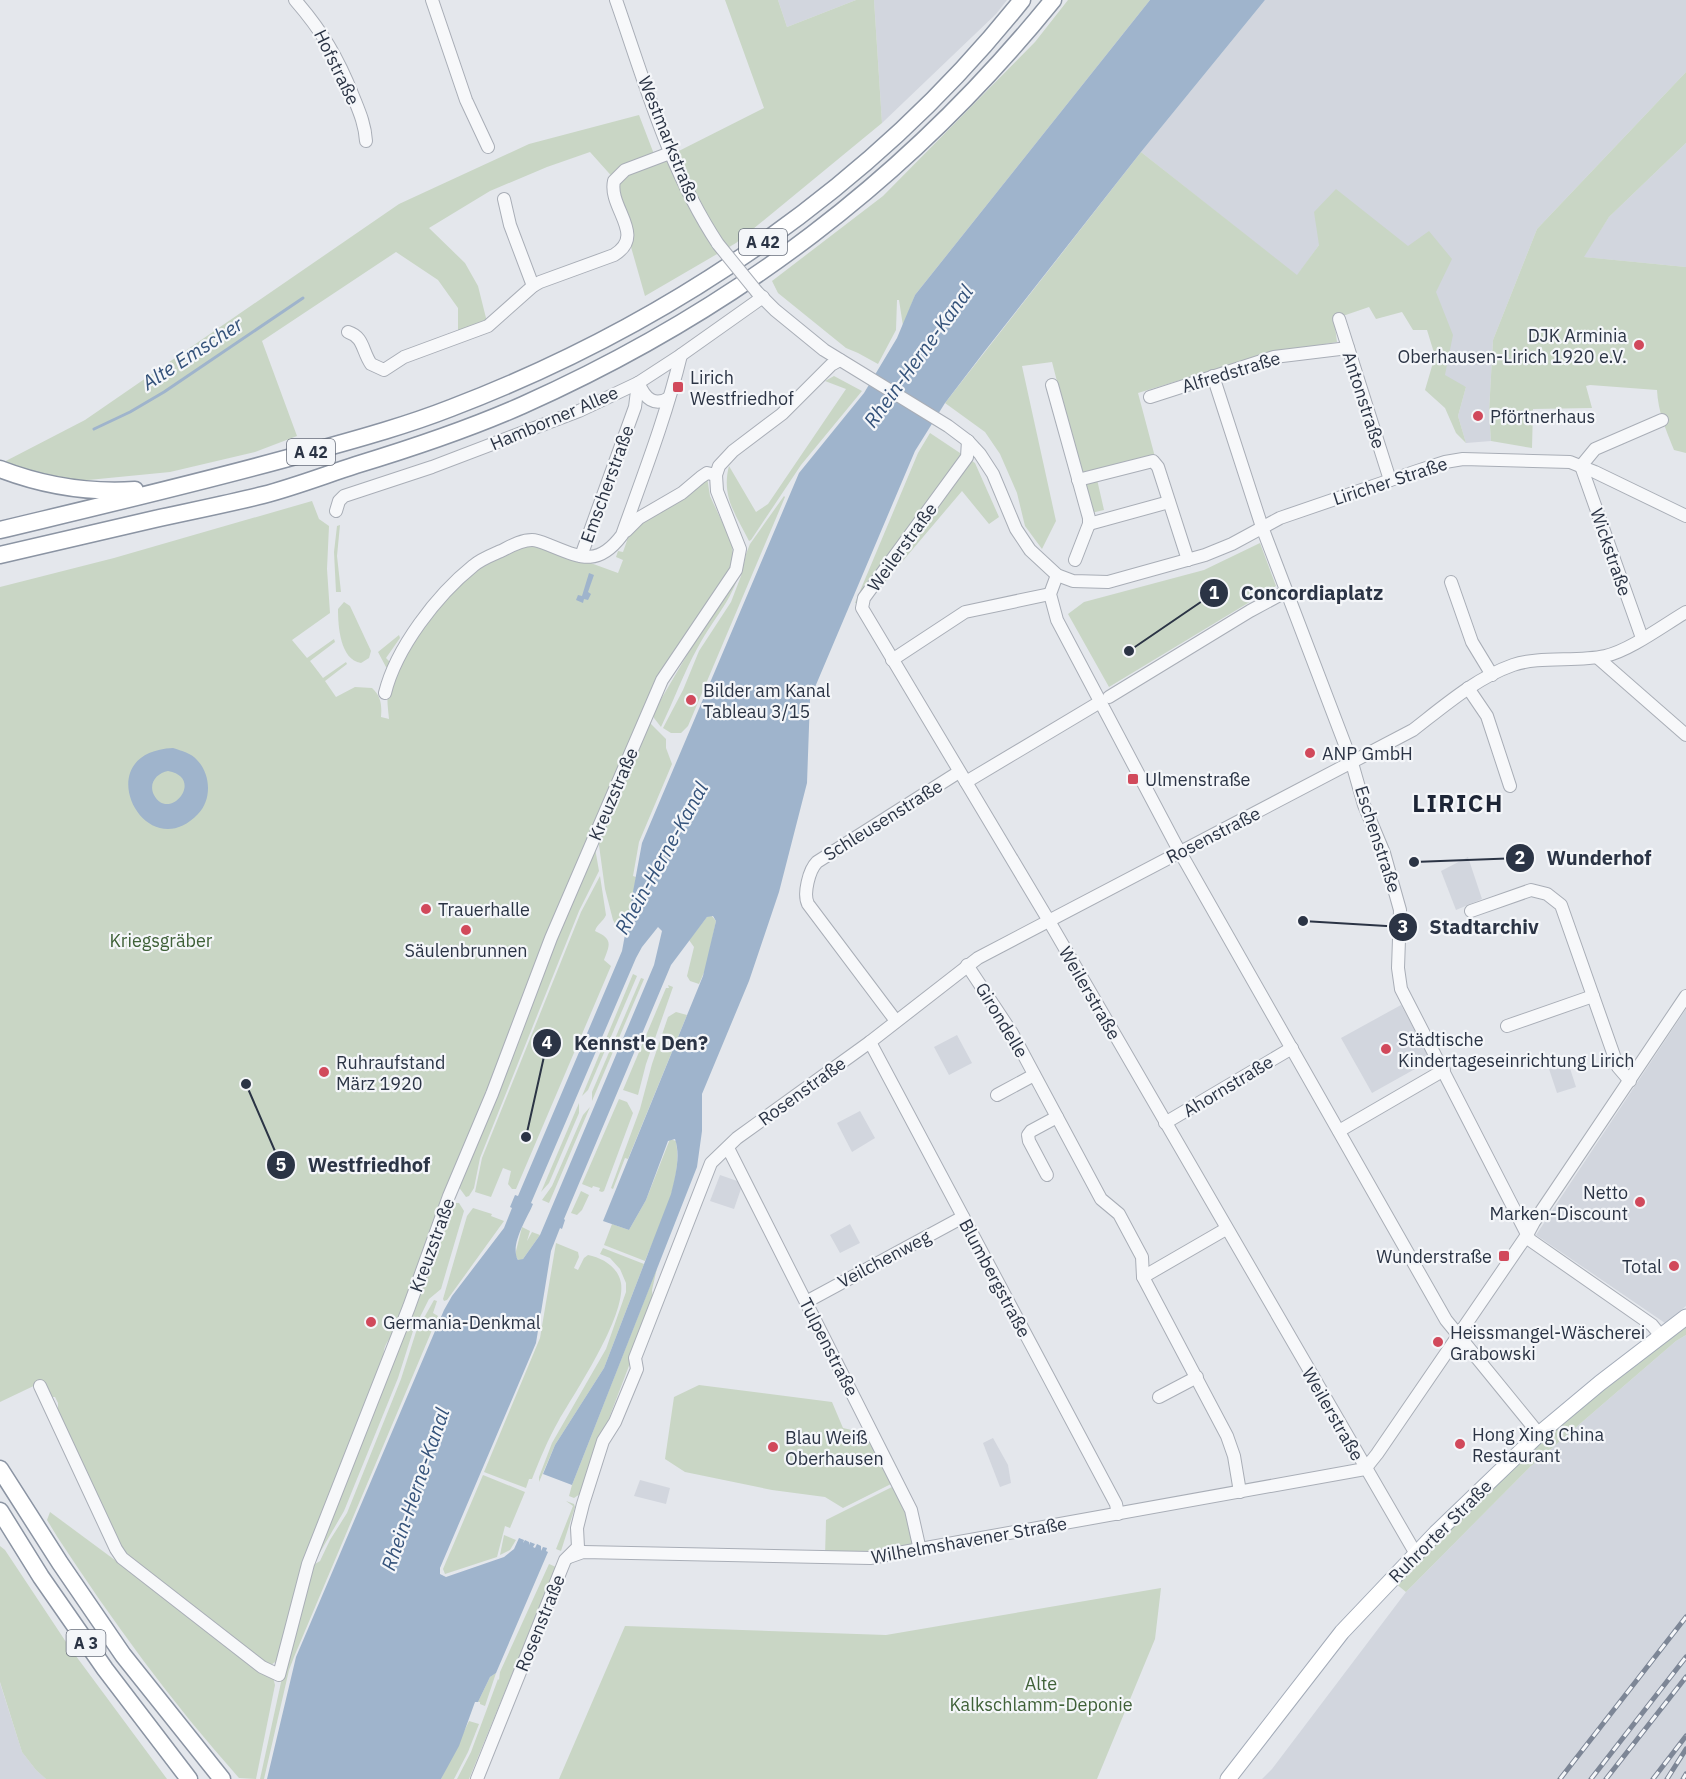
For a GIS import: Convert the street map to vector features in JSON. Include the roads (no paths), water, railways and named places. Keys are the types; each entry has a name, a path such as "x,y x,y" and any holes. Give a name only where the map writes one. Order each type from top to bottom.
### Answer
{"highway":[{"name":"A 42","path":"0,530 172,489 325,448 449,409 578,353 645,317 757,246 807,209 880,148 949,83 1022,0"},
{"name":"A 42","path":"0,555 264,495 404,450 521,406 592,373 658,338 722,299 820,230 895,169 965,101 1053,0"},
{"path":"0,469 47,484 77,489 105,492 172,489"},
{"path":"0,566 85,536"},
{"name":"A 3","path":"0,1468 60,1563 123,1655 222,1779"},
{"name":"A 3","path":"0,1511 41,1577 105,1669 189,1779"}],"main road":[{"name":"Ruhrorter Straße","path":"1228,1779 1335,1640 1416,1554 1539,1434 1600,1383 1686,1317"}],"street":[{"name":"Hofstraße","path":"295,0 315,23 336,57 365,126 366,141"},
{"path":"432,0 466,100 488,147"},
{"name":"Westmarkstraße","path":"616,0 670,153 691,198 715,239 760,295 795,327 840,360 940,421 968,441"},
{"path":"348,332 361,340 371,364 384,370 404,357 488,326 533,286 614,255 622,249 628,236 615,197 614,181 625,170 670,153"},
{"path":"504,199 510,225 533,286"},
{"name":"Hamborner Allee","path":"336,511 339,501 344,496 432,467 558,419 638,382 681,355 760,295"},
{"name":"Antonstraße","path":"1339,319 1390,480"},
{"name":"Alfredstraße","path":"1150,397 1274,357 1348,348"},
{"name":"Emscherstraße","path":"621,537 669,398 681,355"},
{"path":"716,475 719,466 727,456 782,414 840,360"},
{"name":"Eschenstraße","path":"1213,376 1262,527 1353,763 1364,805 1384,853 1398,898 1400,910 1398,968 1401,989 1527,1235 1537,1246 1652,1325 1661,1336"},
{"path":"638,382 644,395 651,400 658,402 669,398"},
{"name":"Emscherstraße","path":"581,556 635,407 638,382"},
{"path":"1052,385 1089,524 1075,560"},
{"path":"1581,466 1595,449 1662,420"},
{"path":"968,441 993,474 1022,539 1036,558 1057,575 1050,594 1057,620 1104,700 1181,852 1446,1320 1539,1434"},
{"name":"Weilerstraße","path":"968,441 967,457 862,601 862,608 1049,921 1416,1554"},
{"name":"Liricher Straße","path":"1057,575 1073,581 1108,582 1188,561 1232,544 1280,518 1445,462 1463,459 1561,461 1581,466 1686,516"},
{"path":"1078,480 1151,460 1158,467 1188,561"},
{"name":"Wickstraße","path":"1581,466 1642,638"},
{"name":"Emscherstraße","path":"385,693 396,660 406,643 445,592 475,564 515,544 532,540 589,558 601,555 639,518 682,492 707,473 716,475"},
{"name":"Kreuzstraße","path":"40,1386 122,1558 262,1667 279,1675 308,1564 551,938 662,680 736,570 739,544 720,499 716,475"},
{"path":"1089,524 1169,502"},
{"path":"1451,582 1472,642 1492,675"},
{"path":"963,777 1104,700 1287,591"},
{"path":"892,660 965,612 1050,594"},
{"name":"Rosenstraße","path":"477,1779 565,1560 578,1547 577,1528 582,1503 603,1441 615,1422 637,1369 635,1358 711,1163 737,1138 870,1042 968,965 1413,730 1468,688 1492,675 1522,662 1598,658 1620,652 1686,612"},
{"path":"1598,658 1686,735"},
{"path":"1468,688 1487,716 1510,786"},
{"name":"Schleusenstraße","path":"896,1022 808,904 806,897 813,867 817,862 963,777"},
{"path":"1471,911 1532,890 1547,894 1561,905 1618,1067 1630,1081"},
{"name":"Girondelle","path":"968,965 1012,1033 1101,1199 1117,1211 1124,1222 1142,1257 1143,1277 1229,1441 1240,1492"},
{"path":"1507,1026 1593,996"},
{"path":"1365,1468 1377,1455 1527,1235 1686,996"},
{"name":"Blumbergstraße","path":"870,1042 1116,1504 1118,1514"},
{"name":"Ahornstraße","path":"1165,1123 1292,1048"},
{"path":"1339,1131 1443,1070"},
{"name":"Girondelle","path":"997,1095 1034,1075"},
{"path":"1047,1175 1028,1135 1031,1131 1057,1117"},
{"name":"Tulpenstraße","path":"728,1148 911,1510 920,1550"},
{"name":"Veilchenweg","path":"806,1302 963,1217"},
{"path":"1143,1277 1226,1229"},
{"path":"1160,1397 1197,1377"},
{"name":"Wilhelmshavener Straße","path":"569,1557 583,1552 870,1558 1365,1468"}],"water":[{"name":"Rhein-Herne-Kanal","path":"1150,0 1265,0 1141,152 984,352 945,403 915,451 810,699 807,783 779,892 749,981 702,1094 702,1131 697,1167 572,1485 543,1474 555,1445 604,1368 671,1194 676,1174 675,1139 668,1141 646,1200 629,1230 603,1221 703,976 716,921 713,916 707,917 671,965 551,1251 536,1343 440,1568 440,1574 446,1577 504,1557 514,1549 519,1538 524,1540 523,1543 525,1540 529,1542 529,1545 530,1542 535,1544 533,1547 535,1548 537,1544 541,1546 541,1551 543,1547 547,1548 548,1552 496,1673 490,1677 478,1702 475,1702 459,1746 441,1779 267,1779 296,1657 444,1310 452,1296 504,1228 515,1195 518,1196 622,951 642,843 799,473 864,393 897,338 915,295","holes":["658,927 662,931 654,965 540,1235 523,1259 518,1260 517,1239 533,1204 531,1203 636,958"]},
{"path":"589,573 594,575 588,592 591,594 588,600 584,599 583,603 576,600 578,595 582,596"},
{"path":"173,748 186,752 197,760 205,772 208,787 206,802 198,814 178,827 159,828 144,819 133,804 128,785 132,768 147,754","holes":["168,771 179,775 184,782 181,796 175,802 168,804 160,802 152,791 155,779"]}],"waterway":[{"name":"Alte Emscher","path":"94,429 164,392 303,298"}],"railway":[{"path":"1560,1779 1686,1617"},
{"path":"1591,1779 1686,1657"},
{"path":"1606,1779 1686,1677"},
{"path":"1653,1779 1686,1736"},
{"path":"1667,1779 1686,1749"},
{"path":"1683,1779 1686,1774"}],"place":[{"name":"DJK Arminia Oberhausen-Lirich 1920 e.V.","path":"1639,345"},
{"name":"Lirich Westfriedhof","path":"678,387"},
{"name":"Pförtnerhaus","path":"1478,416"},
{"name":"Concordiaplatz","path":"1129,651"},
{"name":"Bilder am Kanal Tableau 3/15","path":"691,700"},
{"name":"ANP GmbH","path":"1310,753"},
{"name":"Ulmenstraße","path":"1133,779"},
{"name":"Wunderhof","path":"1414,862"},
{"name":"Trauerhalle","path":"426,909"},
{"name":"Stadtarchiv","path":"1303,921"},
{"name":"Säulenbrunnen","path":"466,930"},
{"name":"Städtische Kindertageseinrichtung Lirich","path":"1386,1049"},
{"name":"Ruhraufstand März 1920","path":"324,1072"},
{"name":"Westfriedhof","path":"246,1084"},
{"name":"Kennst'e Den?","path":"526,1137"},
{"name":"Netto Marken-Discount","path":"1640,1202"},
{"name":"Wunderstraße","path":"1504,1256"},
{"name":"Total","path":"1674,1266"},
{"name":"Germania-Denkmal","path":"371,1322"},
{"name":"Heissmangel-Wäscherei Grabowski","path":"1438,1342"},
{"name":"Hong Xing China Restaurant","path":"1460,1444"},
{"name":"Blau Weiß Oberhausen","path":"773,1447"}],"district":[{"name":"LIRICH","path":"1458,803"}],"park label":[{"name":"Kriegsgräber","path":"161,940"},
{"name":"Alte Kalkschlamm-Deponie","path":"1041,1693"}]}
